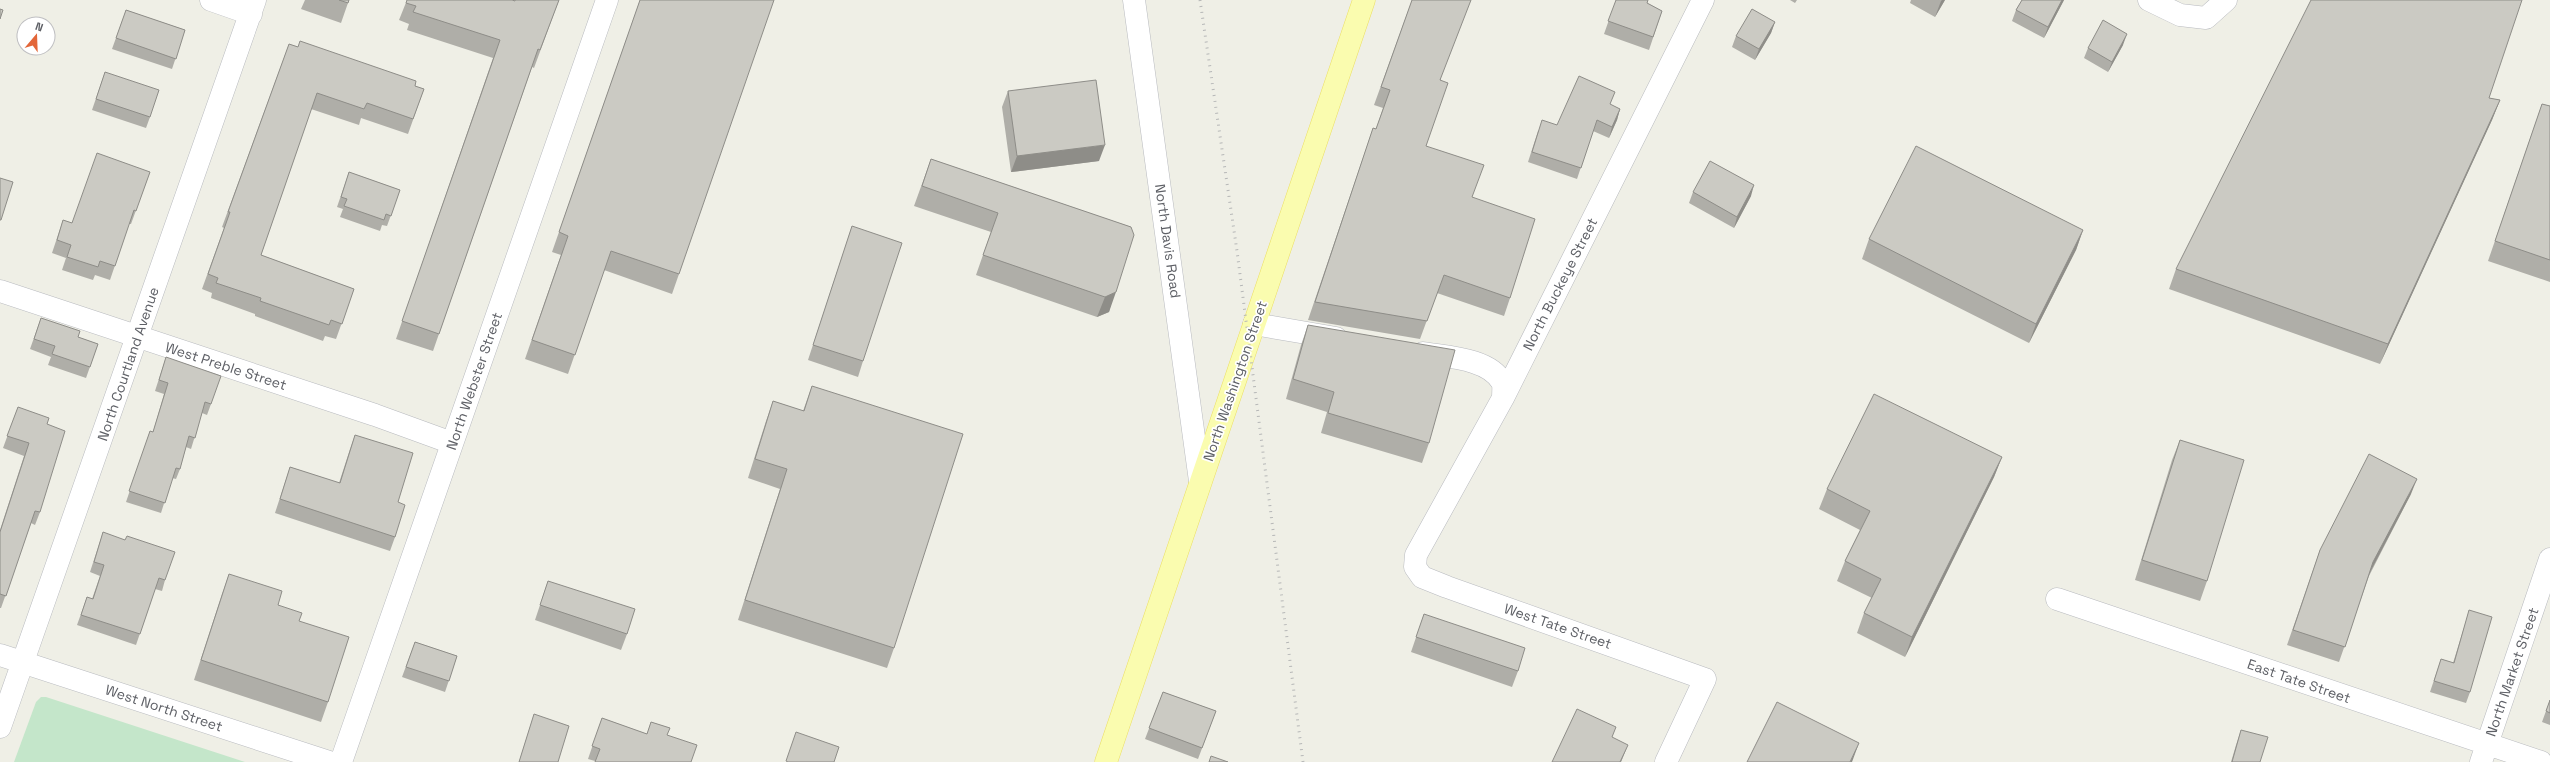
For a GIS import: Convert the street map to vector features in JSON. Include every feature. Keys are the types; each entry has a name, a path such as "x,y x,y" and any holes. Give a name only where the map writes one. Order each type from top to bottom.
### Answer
{"main road":[{"name":"North Washington Street","path":"1106,762 1364,0"}],"street":[{"path":"211,0 253,7"},
{"name":"North Webster Street","path":"341,762 607,0"},
{"name":"North Davis Road","path":"1134,0 1200,481"},
{"name":"North Buckeye Street","path":"1415,567 1416,555 1503,398 1703,0"},
{"path":"2150,0 2180,15 2206,18 2226,0"},
{"name":"North Courtland Avenue","path":"0,727 253,7"},
{"name":"West Preble Street","path":"0,291 375,415 452,443"},
{"path":"1254,324 1354,341"},
{"path":"1400,349 1462,359 1481,365 1495,373 1503,384 1503,398"},
{"name":"North Market Street","path":"2484,753 2550,559"},
{"name":"West Tate Street","path":"1415,567 1422,577 1447,587 1705,679 1666,762"},
{"name":"East Tate Street","path":"2057,599 2484,753 2541,762"},
{"name":"West North Street","path":"0,655 328,762"}],"green space":[{"path":"41,697 46,697 245,762 14,762 36,702"}],"building":[{"path":"339,0 349,0 348,3"},
{"path":"407,0 559,0 540,50 538,49 439,334 402,321 500,40 413,12 416,6 406,3"},
{"path":"640,0 774,0 679,274 611,251 575,355 532,340 568,236 559,232"},
{"path":"1412,0 1471,0 1440,80 1448,83 1426,146 1484,165 1472,197 1535,219 1510,298 1444,275 1427,321 1315,302 1373,128 1376,129 1390,90 1381,87"},
{"path":"1616,0 1648,0 1647,3 1662,11 1653,37 1608,21"},
{"path":"2022,0 2062,0 2048,27 2016,10"},
{"path":"2311,0 2522,0 2489,98 2500,100 2388,344 2176,269"},
{"path":"0,9 3,10 0,19"},
{"path":"1752,9 1775,22 1759,49 1736,36"},
{"path":"126,10 185,30 176,59 116,38"},
{"path":"2103,20 2127,34 2112,62 2088,48"},
{"path":"300,41 416,81 415,86 424,89 413,119 367,103 364,109 317,93 261,255 354,289 342,324 331,320 329,325 260,301 261,298 216,283 218,278 208,274 230,212 228,212 289,44 298,47"},
{"path":"105,72 159,90 150,117 96,99"},
{"path":"1579,76 1615,92 1610,104 1620,109 1612,127 1597,120 1581,168 1532,152 1542,120 1557,125"},
{"path":"1096,80 1105,145 1017,156 1008,91"},
{"path":"2542,104 2550,106 2550,260 2495,241"},
{"path":"1916,146 2083,230 2036,324 1869,239"},
{"path":"97,153 150,172 136,211 134,210 115,266 100,261 98,267 67,257 71,245 57,240 63,220 72,223"},
{"path":"931,159 1131,227 1134,235 1116,292 1105,297 983,255 998,213 922,186"},
{"path":"1710,161 1754,185 1737,217 1693,192"},
{"path":"349,172 400,190 391,216 386,214 384,220 344,206 347,199 341,197"},
{"path":"0,178 13,182 1,220 0,220"},
{"path":"852,226 902,243 863,361 813,345"},
{"path":"41,318 80,331 78,337 98,344 90,367 52,354 55,346 34,339"},
{"path":"1308,325 1455,350 1429,443 1328,413 1334,392 1293,379"},
{"path":"166,357 221,376 211,404 205,402 195,438 189,436 180,469 176,468 165,503 129,491 150,431 153,432 168,383 159,380"},
{"path":"812,386 963,434 894,648 745,600 787,469 755,459 773,401 804,411"},
{"path":"1874,394 2002,457 1912,637 1864,613 1881,579 1845,561 1870,511 1827,489"},
{"path":"18,407 49,418 47,424 65,431 40,512 35,511 6,596 0,594 0,532 29,443 7,436"},
{"path":"355,435 413,453 398,502 405,505 395,537 280,499 290,467 340,483"},
{"path":"2180,440 2244,460 2207,581 2142,560"},
{"path":"2369,454 2417,479 2373,562 2345,647 2293,630 2320,550"},
{"path":"103,532 125,540 127,536 175,552 165,580 159,578 140,634 81,615 87,597 93,599 104,565 94,562"},
{"path":"229,574 282,591 278,605 302,613 299,621 349,637 328,702 201,660"},
{"path":"548,581 635,609 627,634 540,605"},
{"path":"2469,610 2492,617 2470,692 2434,681 2441,659 2454,663"},
{"path":"1424,614 1525,648 1518,671 1416,637"},
{"path":"415,642 457,656 449,681 406,667"},
{"path":"1163,692 1216,711 1202,748 1149,728"},
{"path":"2550,700 2550,713 2546,711"},
{"path":"1777,702 1859,743 1850,762 1747,762"},
{"path":"1577,709 1616,727 1612,737 1628,745 1620,762 1552,762"},
{"path":"534,714 569,726 558,762 519,762"},
{"path":"602,718 647,734 651,722 670,728 667,735 697,745 691,762 595,762 600,749 592,746"},
{"path":"2241,730 2268,737 2260,762 2232,762"},
{"path":"796,732 839,747 834,762 786,761"},
{"path":"1211,756 1228,762 1209,762"}],"railway":[{"path":"1200,0 1237,251 1303,762"}]}
